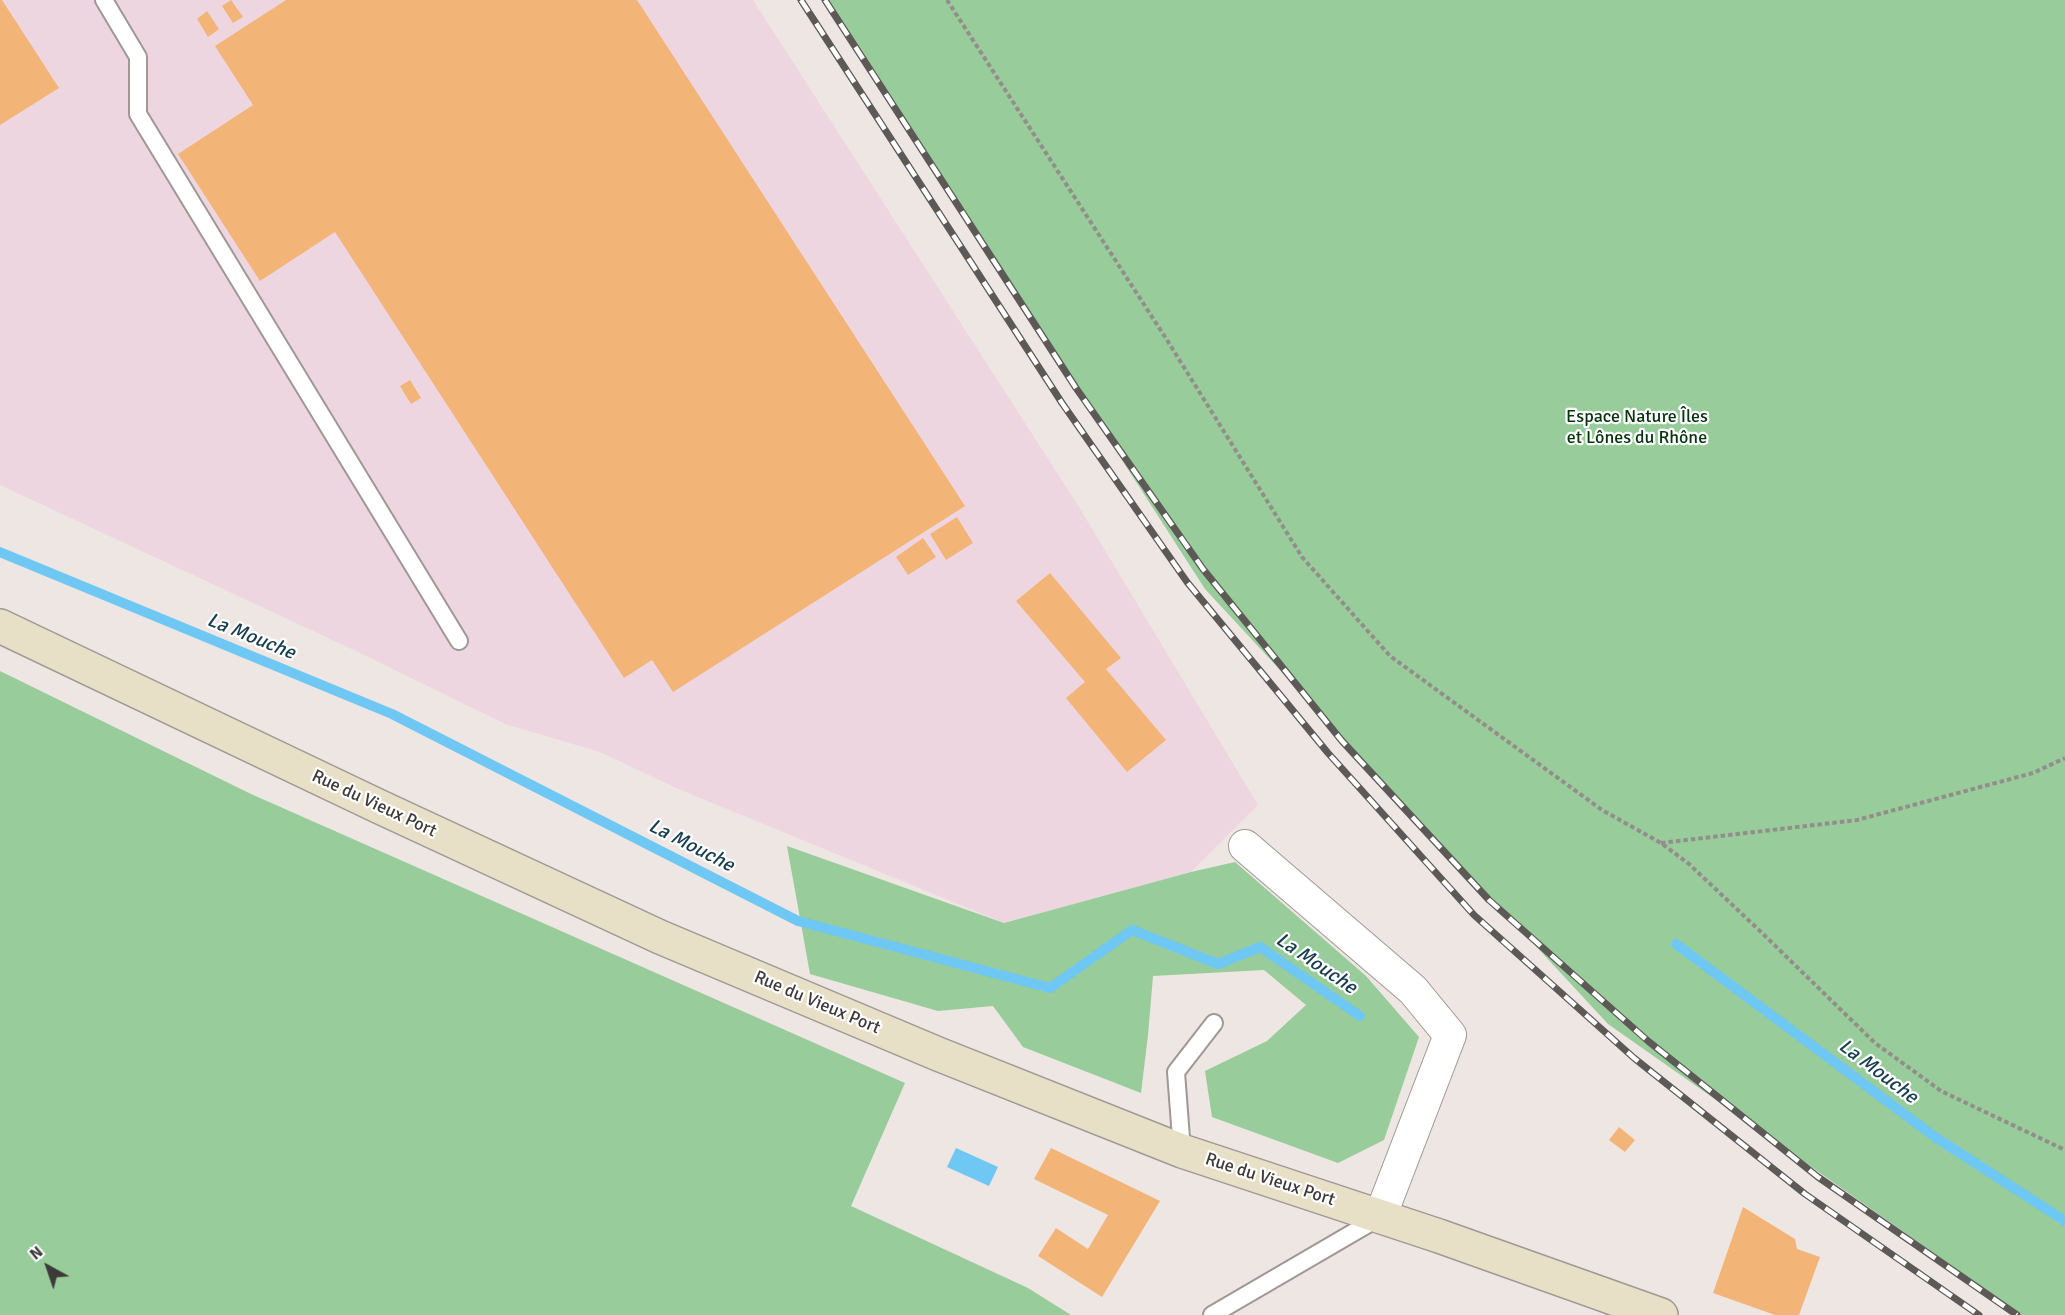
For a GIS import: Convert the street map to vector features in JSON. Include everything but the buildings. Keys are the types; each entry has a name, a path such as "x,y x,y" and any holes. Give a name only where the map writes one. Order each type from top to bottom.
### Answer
{"main road":[{"name":"Rue du Vieux Port","path":"0,626 660,937 938,1054 1182,1151 1380,1216 1661,1315"}],"street":[{"path":"1245,846 1413,990 1450,1035 1380,1216"}],"lane":[{"path":"104,0 138,57 138,114 459,642"},
{"path":"1182,1151 1176,1072 1214,1023"},
{"path":"1212,1315 1380,1216"}],"path":[{"path":"947,0 1167,340 1302,556 1390,657 1602,810 1661,843 1689,864 1875,1043 1941,1090 2065,1150"},
{"path":"1661,843 1857,820 2033,773 2065,758"}],"shaded area":[{"path":"0,0 753,0 1079,507 1258,805 1191,872 1004,923 676,788 600,752 505,724 356,651 0,485"}],"green space":[{"name":"Espace Nature Îles et Lônes du Rhône","path":"826,0 2065,0 2065,1315 2022,1315 1608,1024 1205,589"},
{"path":"0,671 251,794 905,1083 851,1206 1028,1288 1071,1315 0,1315"},
{"path":"787,846 1004,923 1235,862 1366,976 1419,1037 1384,1140 1338,1163 1212,1117 1205,1071 1267,1041 1306,1005 1264,970 1153,976 1141,1093 1023,1047 993,1006 938,1011 810,974"}],"water":[{"path":"956,1148 998,1167 989,1186 947,1167"}],"waterway":[{"name":"La Mouche","path":"0,552 392,714 798,921 1050,988 1132,930 1218,964 1260,947 1360,1016"},
{"name":"La Mouche","path":"1676,944 1935,1137 2065,1221"}],"railway":[{"path":"801,0 1062,403 1187,582 1328,753 1474,915 1634,1058 1805,1194 1979,1315"},
{"path":"825,0 1076,388 1203,569 1342,741 1489,900 1648,1041 1818,1177 2017,1315"}]}
